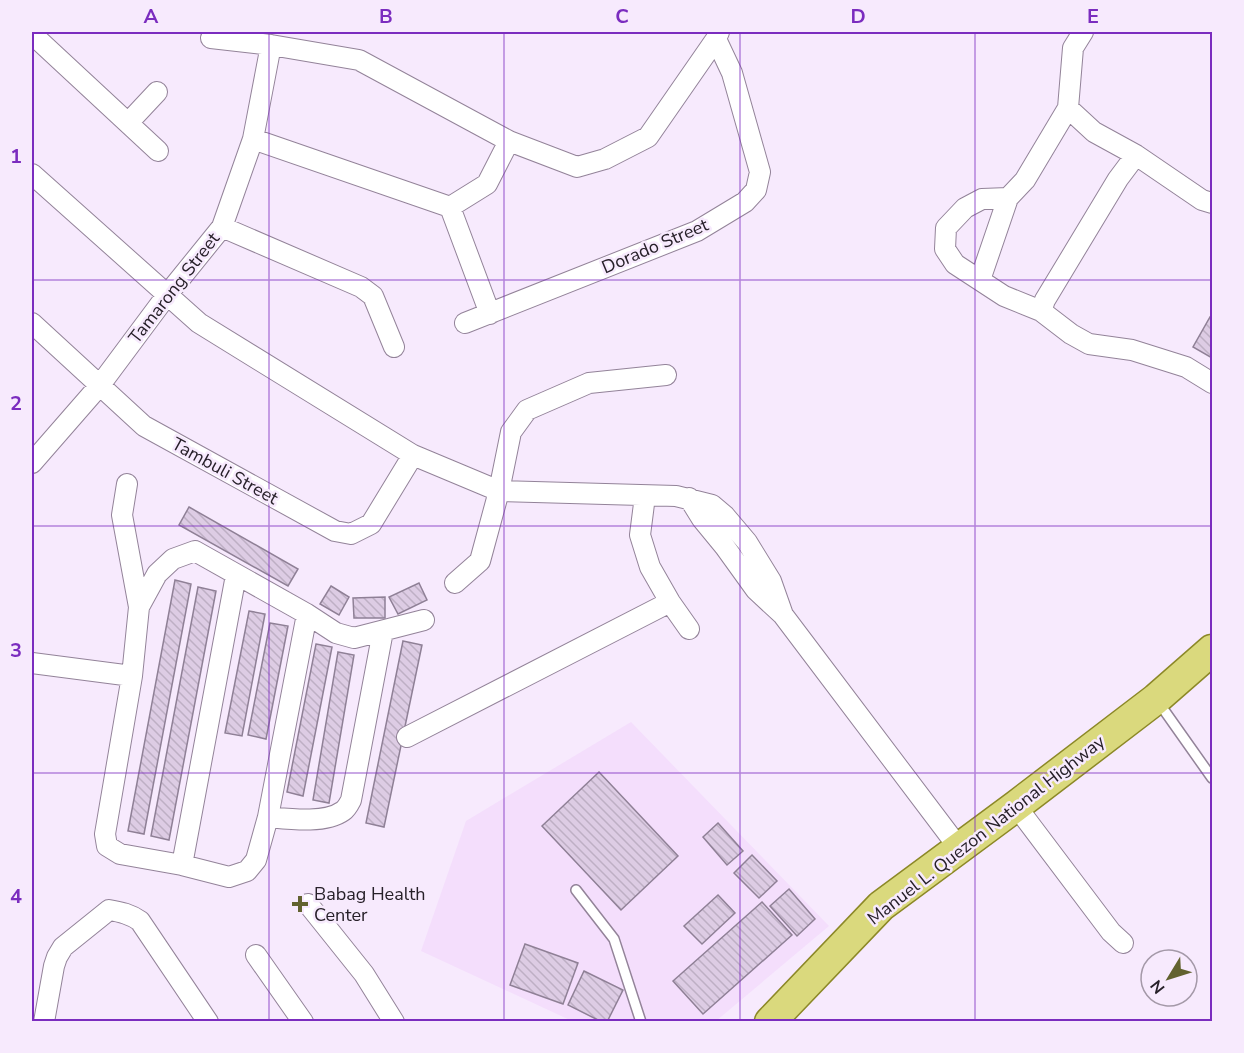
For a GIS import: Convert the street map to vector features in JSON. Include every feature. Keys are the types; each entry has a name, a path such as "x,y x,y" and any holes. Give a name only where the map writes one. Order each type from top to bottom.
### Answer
{"main road":[{"name":"Manuel L. Quezon National Highway","path":"770,1022 881,906 1156,699 1212,650"}],"street":[{"path":"980,280 1008,198 1025,180 1068,108 1073,48 1083,32"},
{"path":"32,34 158,151"},
{"path":"211,38 271,45 359,60 509,141 577,167 605,159 648,137 717,35"},
{"name":"Dorado Street","path":"465,323 697,231 745,202 756,190 759,172 732,73 717,35"},
{"name":"Tamarong Street","path":"32,463 100,385 167,295 222,227 253,139 271,45"},
{"path":"128,123 157,92"},
{"path":"1068,108 1094,132 1136,155 1202,200 1212,203"},
{"path":"253,139 450,207"},
{"path":"450,207 488,184 509,141"},
{"path":"1041,311 1045,300 1118,179 1136,155"},
{"path":"32,174 199,323 413,455 499,491 689,498 702,519 756,590 783,615 959,848"},
{"path":"1008,198 982,199 965,208 946,228 945,249 955,264 1004,296 1041,311 1071,334 1089,344 1132,350 1186,367 1212,382"},
{"path":"450,207 490,314"},
{"path":"222,227 361,287 373,296 394,347"},
{"name":"Tambuli Street","path":"32,324 144,426 335,531 351,534 371,524 413,455"},
{"path":"454,583 480,561 499,491 511,432 527,410 589,382 666,375"},
{"path":"127,484 122,515 139,607 132,676 105,834 106,846 120,854 182,865 229,877 247,871 256,860 268,817 308,614"},
{"path":"645,496 640,535 650,567 689,629"},
{"path":"139,607 157,574 173,559 195,551 308,614 336,633 354,638 424,620"},
{"path":"182,865 236,575"},
{"path":"407,737 670,602"},
{"path":"268,817 304,820 333,816 345,810 351,800 383,631"},
{"path":"32,664 132,676"},
{"path":"1016,806 1111,932 1124,943"},
{"path":"308,904 364,974 394,1022"},
{"path":"44,1022 57,957 63,947 109,910 133,916 140,921 208,1022"},
{"path":"256,956 303,1022"}],"lane":[{"path":"1156,699 1212,778"},
{"path":"576,890 614,939 640,1022"}],"shaded area":[{"path":"631,722 829,926 716,1021 572,1021 421,951 466,821"}],"building":[{"path":"1210,317 1212,318 1212,358 1193,347"},
{"path":"189,507 298,569 288,586 179,525"},
{"path":"175,580 191,584 144,834 128,831"},
{"path":"419,583 427,600 398,614 389,597"},
{"path":"331,586 349,597 339,615 320,604"},
{"path":"198,587 216,591 169,840 151,836"},
{"path":"385,597 385,618 354,618 353,598"},
{"path":"249,611 265,614 242,736 225,733"},
{"path":"270,623 288,626 266,739 248,735"},
{"path":"403,641 422,645 384,827 366,823"},
{"path":"316,644 332,647 303,796 287,792"},
{"path":"338,652 354,655 329,803 313,800"},
{"path":"599,772 678,856 621,910 542,826"},
{"path":"718,823 743,851 727,865 703,837"},
{"path":"752,855 777,881 759,898 734,873"},
{"path":"789,889 815,919 797,936 770,906"},
{"path":"718,895 735,913 702,944 684,926"},
{"path":"762,902 792,935 703,1014 673,981"},
{"path":"525,944 578,963 563,1004 510,985"},
{"path":"584,971 623,990 607,1022 602,1022 568,1005"}],"place":[{"name":"Babag Health Center","path":"300,904"}]}
